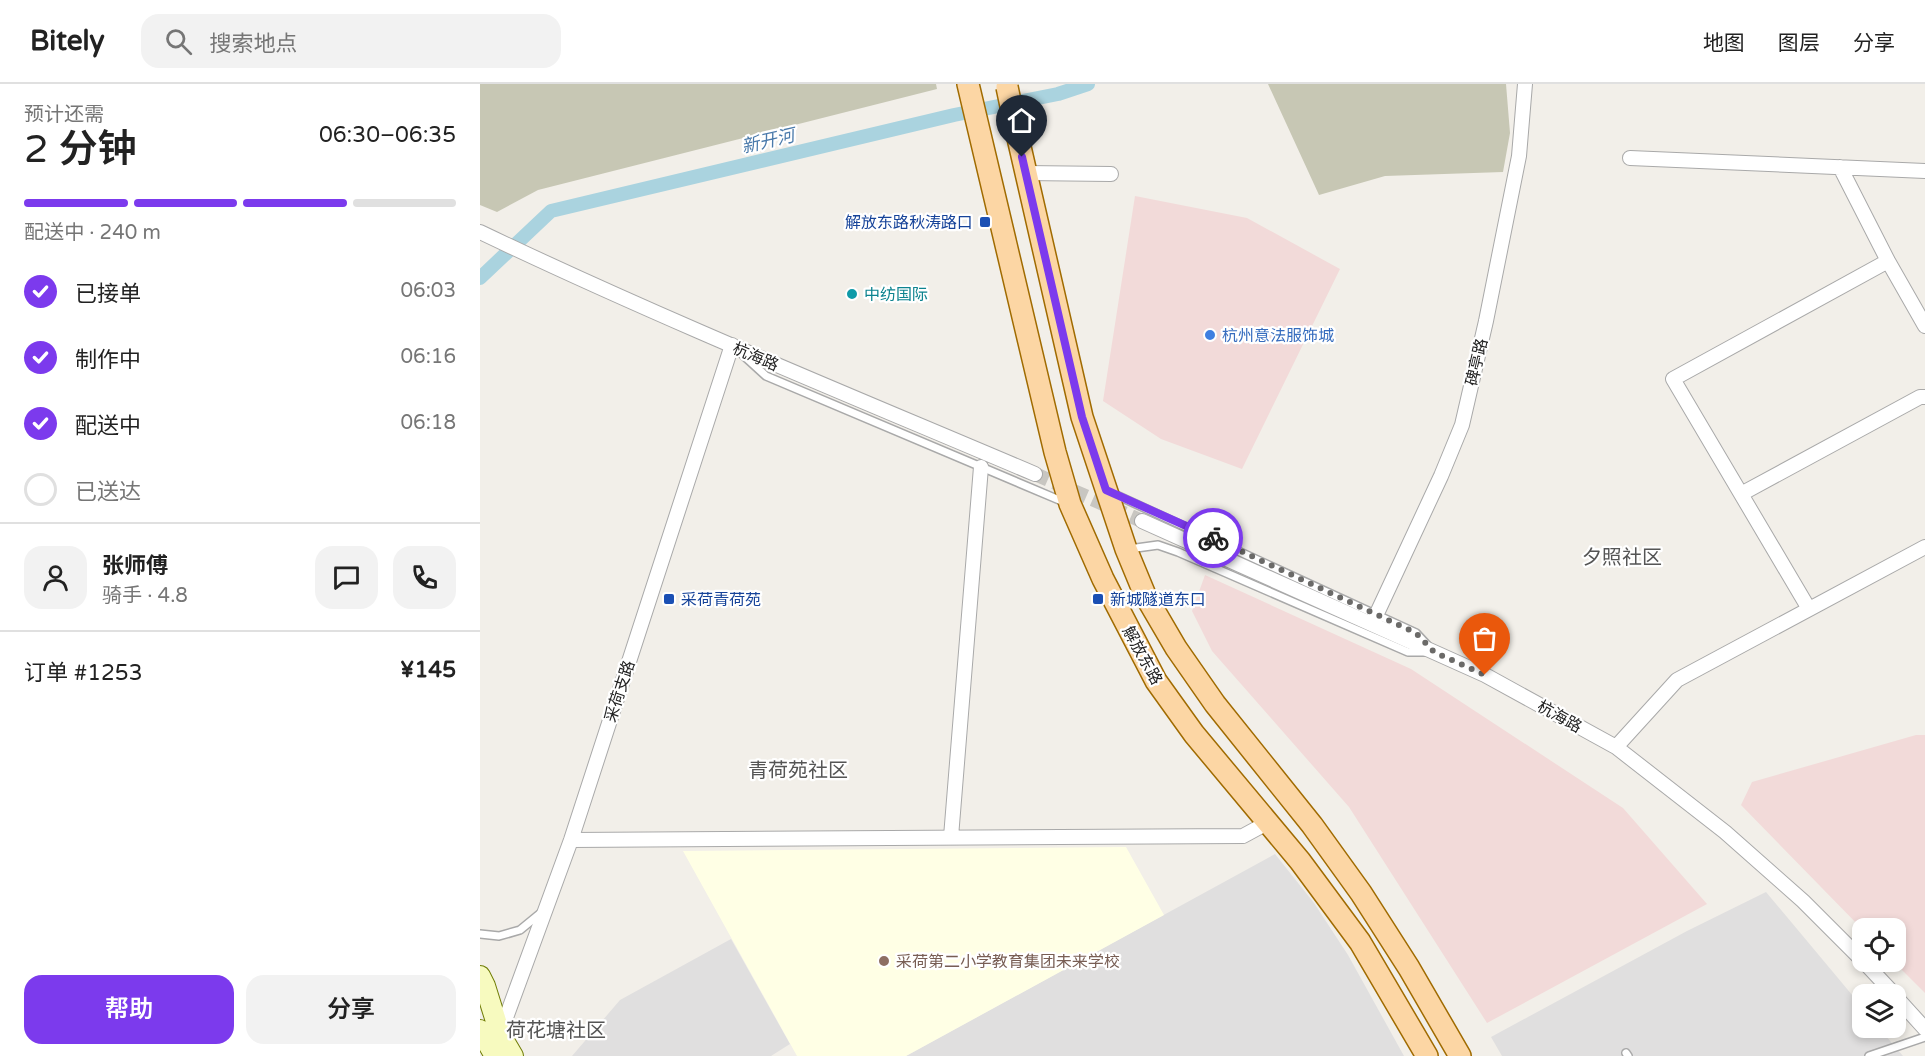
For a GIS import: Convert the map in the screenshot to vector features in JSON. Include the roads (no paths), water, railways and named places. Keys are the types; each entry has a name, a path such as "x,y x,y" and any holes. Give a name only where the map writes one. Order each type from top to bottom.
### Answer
{"main road":[{"name":"解放东路","path":"1007,86 1082,417 1126,549 1145,595 1176,648 1215,704 1312,825 1361,893 1409,968 1460,1056"},
{"name":"解放东路","path":"969,90 1054,452 1070,504 1103,579 1156,681 1194,734 1299,861 1360,942 1427,1056"},
{"path":"480,976 500,1034 513,1056"},
{"path":"480,1030 495,1056"}],"street":[{"name":"碑亭路","path":"1375,619 1462,425 1486,321 1519,156 1525,84"},
{"path":"1630,158 1925,171"},
{"path":"1840,167 1888,261 1925,326"},
{"path":"1025,173 1111,174"},
{"name":"杭海路","path":"485,234 527,255 732,345 1035,474"},
{"path":"1809,609 1673,379 1888,261"},
{"name":"采荷支路","path":"500,1034 571,840 732,345"},
{"path":"1740,494 1920,397 1925,397"},
{"path":"951,837 981,466"},
{"name":"杭海路","path":"1142,520 1375,619 1434,652 1485,675 1616,747 1725,832 1803,901 1852,950"},
{"path":"1616,747 1677,680 1925,547"},
{"path":"571,840 1242,836 1267,822"},
{"name":"杭海路","path":"1873,972 1884,984"},
{"name":"杭海路","path":"1906,1008 1925,1029"}],"lane":[{"path":"732,345 766,376 1070,504"},
{"path":"1106,490 1375,619"},
{"path":"1126,549 1158,546 1179,552 1408,652 1434,652"},
{"path":"480,934 499,936 520,930 544,911"},
{"path":"1869,1056 1925,1037"}],"waterway":[{"name":"新开河","path":"480,278 551,211 954,115 1058,94 1088,84"}],"tunnel":[{"path":"1035,474 1142,521"}],"place":[{"name":"解放东路秋涛路口","path":"985,222"},
{"name":"中纺国际","path":"852,294"},
{"name":"杭州意法服饰城","path":"1210,335"},
{"name":"采荷青荷苑","path":"669,599"},
{"name":"新城隧道东口","path":"1098,599"},
{"name":"采荷第二小学教育集团未来学校","path":"884,961"}],"district":[{"name":"夕照社区","path":"1622,557"},
{"name":"青荷苑社区","path":"798,770"},
{"name":"荷花塘社区","path":"556,1030"}]}
